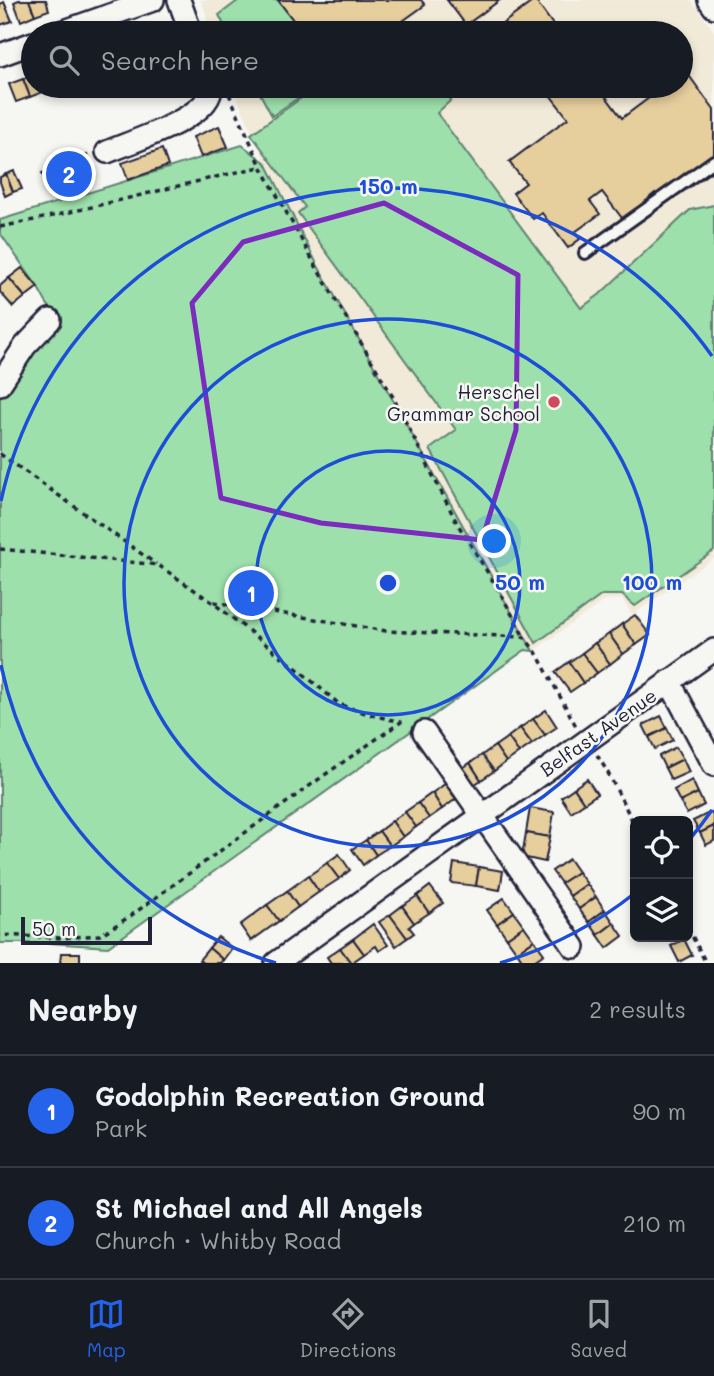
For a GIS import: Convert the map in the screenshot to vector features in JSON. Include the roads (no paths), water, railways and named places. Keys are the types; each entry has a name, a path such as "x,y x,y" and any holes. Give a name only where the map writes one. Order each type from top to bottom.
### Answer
{"street":[{"path":"93,21 153,0"},
{"path":"178,0 186,21"},
{"path":"709,0 714,7"},
{"path":"0,55 21,47"},
{"path":"107,152 170,126 197,111 209,98"},
{"path":"0,384 25,346 50,320"},
{"name":"Belfast Avenue","path":"276,963 714,650"},
{"path":"669,681 714,765"},
{"path":"424,732 573,947"}],"lane":[{"path":"585,253 714,162"}],"place":[{"name":"St Michael and All Angels","path":"69,174"},
{"name":"Herschel Grammar School","path":"554,402"},
{"name":"Godolphin Recreation Ground","path":"251,593"}]}
